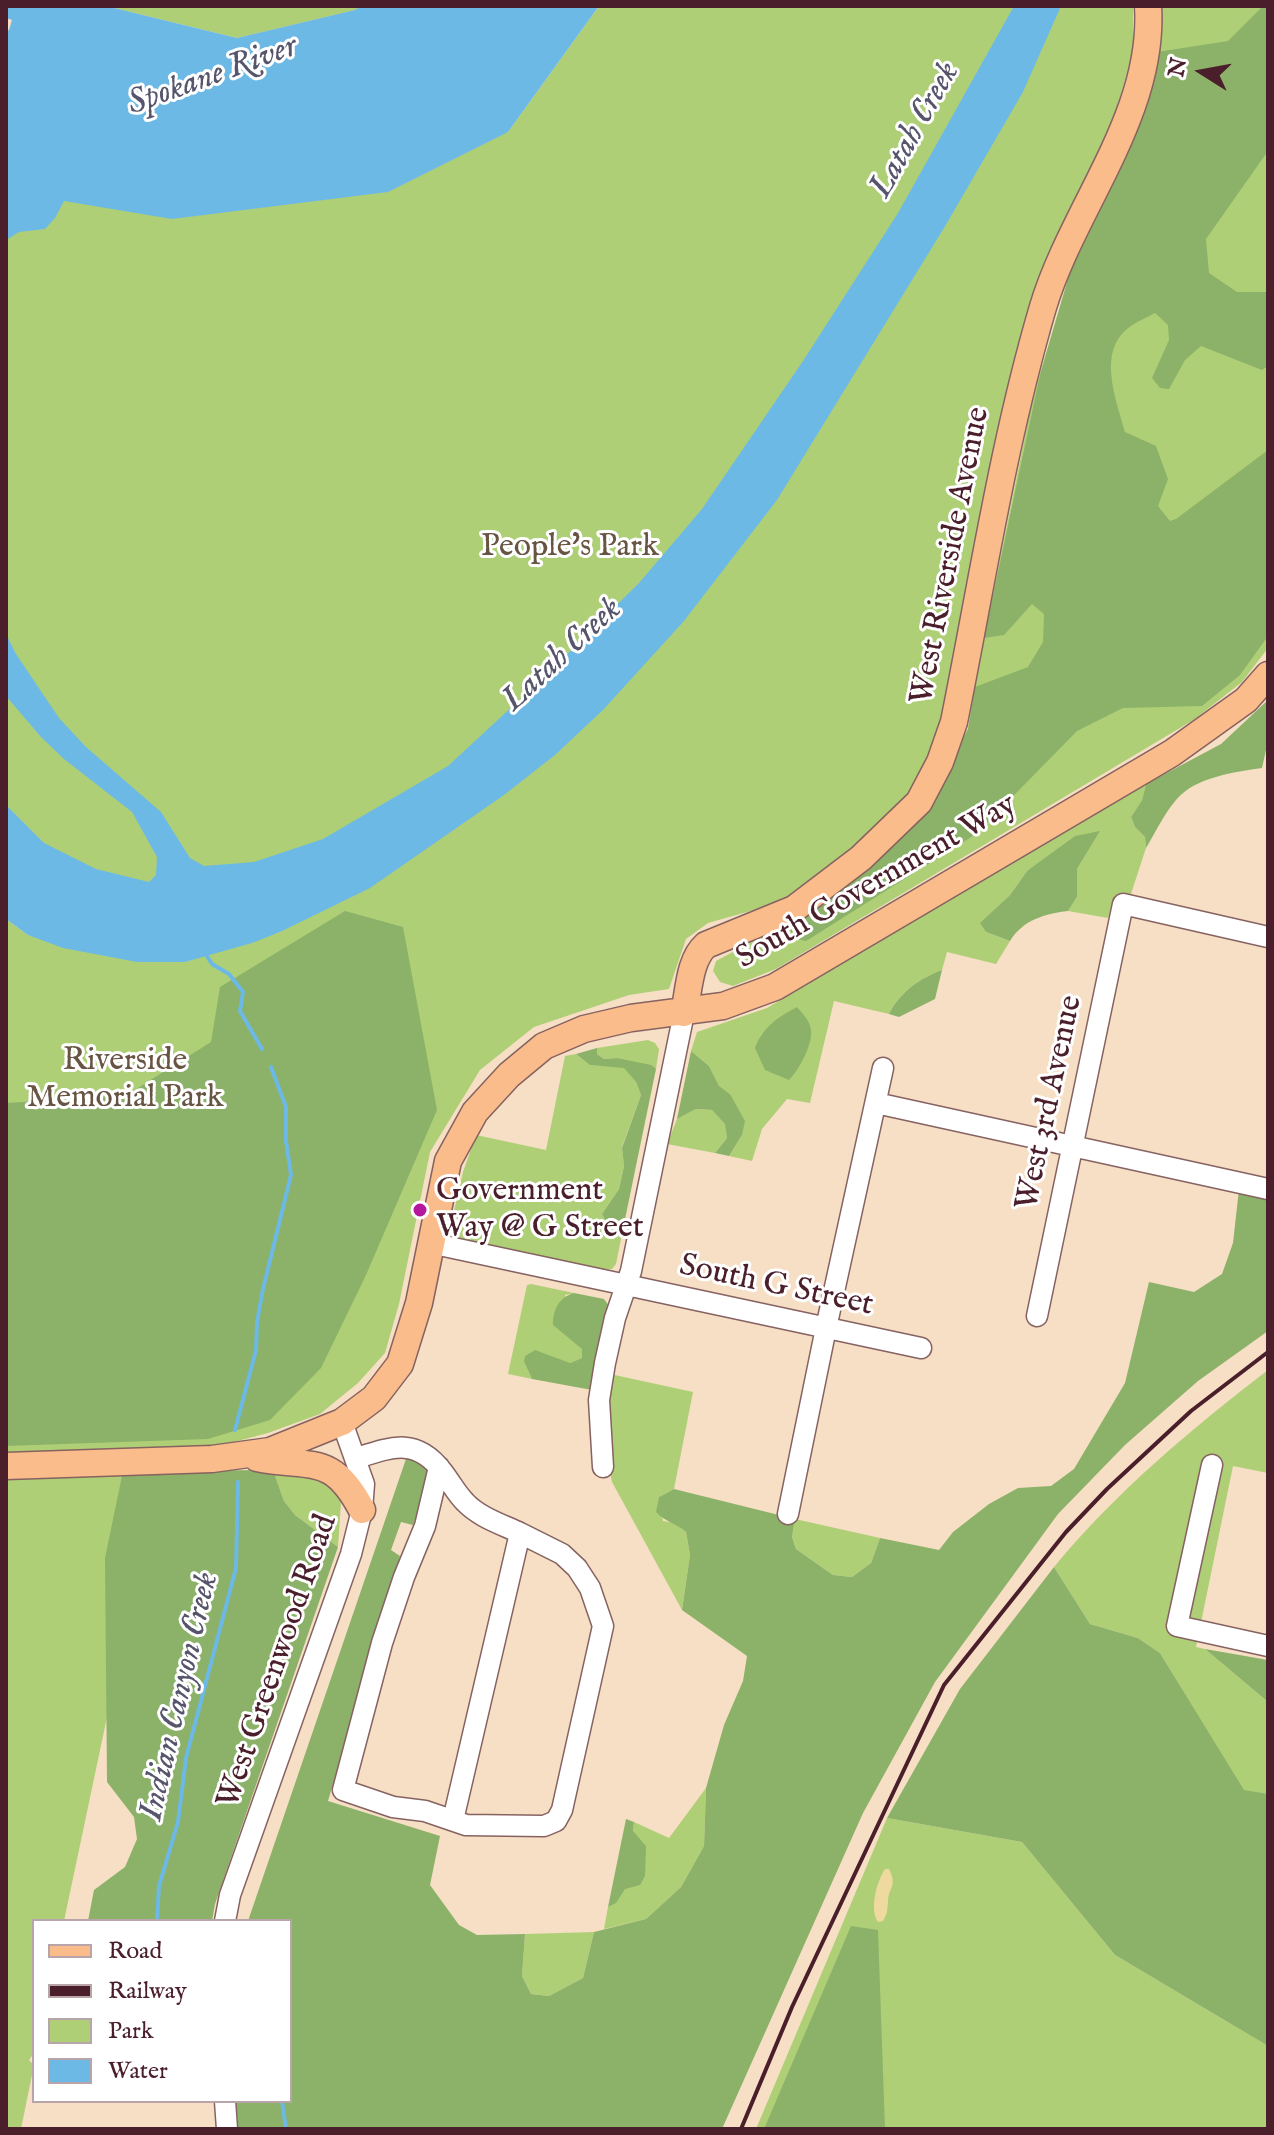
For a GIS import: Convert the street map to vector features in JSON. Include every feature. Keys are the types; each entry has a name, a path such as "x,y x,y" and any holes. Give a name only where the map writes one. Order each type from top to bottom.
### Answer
{"main road":[{"name":"West Riverside Avenue","path":"684,1013 694,962 700,950 794,909 827,886 919,802 940,762 954,722 1005,457 1044,304 1066,246 1132,102 1147,35 1148,6"},
{"name":"South Government Way","path":"6,1466 212,1459 270,1451 342,1422 374,1398 400,1364 419,1303 448,1161 475,1112 509,1075 544,1046 584,1029 631,1018 723,1006 775,987 1172,753 1246,700 1268,675"},
{"path":"242,1455 277,1462 305,1462 325,1469 342,1477 362,1510"}],"street":[{"name":"West 3rd Avenue","path":"1037,1316 1123,904 1268,937"},
{"path":"603,1467 599,1400 605,1363 626,1286 684,1013"},
{"path":"788,1514 883,1068"},
{"path":"876,1103 1268,1189"},
{"name":"South G Street","path":"430,1243 921,1348"},
{"name":"West Greenwood Road","path":"225,1919 230,1895 351,1554 362,1510 364,1484 342,1422"},
{"path":"357,1458 393,1447 408,1447 421,1452 439,1467 464,1501 479,1514 562,1554 577,1568 590,1588 603,1626 562,1810 556,1821 544,1826 480,1826 425,1811 393,1807 343,1790 382,1643 425,1526 439,1467"},
{"path":"1212,1465 1177,1626 1268,1646"},
{"path":"453,1820 520,1533"},
{"path":"225,2103 227,2129"}],"green space":[{"path":"106,6 361,6 356,10 237,38"},
{"name":"People's Park","path":"599,6 1133,6 1133,52 1109,136 1047,268 945,725 915,797 786,901 708,923 686,939 669,989 629,995 534,1027 480,1070 430,1152 399,1304 385,1353 358,1383 320,1414 268,1433 161,1461 64,1919 32,1919 32,2056 29,2060 32,2075 21,2129 6,2129 6,919 28,935 185,962 280,932 6,886 6,191 508,132"},
{"path":"1161,6 1268,6 1268,648 1242,682 1195,719 776,969 733,986 720,982 713,971 716,961 800,916 928,805 968,729 1033,397 1071,269 1145,104"},
{"path":"1263,6 1268,6 1268,151 1206,239 1209,273 1237,292 1268,292 1268,366 1262,370 1201,346 1185,360 1169,389 1160,388 1152,378 1169,340 1168,325 1155,313 1130,327 1118,339 1111,364 1114,392 1125,432 1156,446 1168,479 1158,506 1170,521 1268,450 1268,636 1240,675 1202,706 1123,708 1077,731 976,834 806,941 792,938 791,930 800,916 928,805 968,729 975,687 1028,667 1043,642 1044,614 1032,604 1004,635 984,638 1040,375 1071,269 1145,104 1157,52 1228,41"},
{"path":"1268,700 1268,741 1262,768 1216,777 1184,792 1168,811 1146,848 1145,837 1135,827 1131,817 1142,800 1146,784 1221,744"},
{"path":"1146,784 1142,800 1131,817 1135,827 1145,837 1146,848 1129,900 1115,897 1108,918 1068,911 1077,897 1077,869 1099,832 1027,871 1010,895 981,923 986,932 1010,941 996,964 947,952 942,970 911,987 889,1014 834,1001 810,1103 787,1099 762,1129 752,1161 729,1156 742,1135 730,1094 719,1087 709,1066 691,1051 697,1032 767,1008"},
{"path":"1100,831 1077,869 1077,897 1068,911 1035,919 1021,928 1010,941 986,932 980,923 1010,895 1027,871 1075,836"},
{"path":"345,911 403,927 437,1110 366,1275 321,1368 270,1420 208,1439 6,1446 6,1103 125,1096 211,1042 220,987"},
{"path":"942,970 935,999 899,1017 889,1014 911,987"},
{"path":"797,1007 809,1024 811,1036 797,1070 789,1080 765,1070 755,1048 772,1023"},
{"path":"648,1040 659,1049 656,1069 617,1058 604,1059 597,1054 597,1048"},
{"path":"597,1048 597,1054 604,1059 617,1058 651,1065 656,1069 624,1224 605,1220 602,1214 619,1189 624,1166 622,1148 641,1095 636,1082 624,1068 590,1065 576,1054"},
{"path":"691,1051 709,1066 719,1086 730,1094 745,1121 742,1135 729,1156 715,1153 727,1138 725,1124 712,1110 696,1109 677,1119"},
{"path":"576,1054 591,1065 624,1067 636,1082 641,1095 622,1147 624,1166 619,1189 602,1214 605,1220 624,1224 616,1264 612,1269 604,1270 458,1239 451,1234 450,1228 463,1172 476,1135 546,1150 565,1056"},
{"path":"696,1109 712,1110 726,1124 727,1138 715,1153 667,1144 677,1119"},
{"path":"1239,1189 1268,1196 1268,1331 1198,1381 1125,1445 1058,1514 935,1682 863,1813 722,2129 238,2129 236,2103 292,2103 292,1919 249,1919 406,1459 420,1461 430,1474 413,1525 401,1522 391,1550 400,1556 328,1801 440,1836 430,1885 459,1925 477,1935 525,1934 522,1976 531,1994 549,1996 583,1978 594,1932 646,1919 681,1887 704,1846 706,1788 724,1725 743,1681 747,1656 682,1610 690,1555 686,1532 656,1512 659,1497 674,1489 795,1519 792,1537 796,1549 833,1575 852,1577 871,1563 880,1538 939,1550 953,1532 989,1504 1018,1488 1051,1486 1074,1469 1125,1383 1149,1282 1194,1292 1222,1274 1233,1243"},
{"path":"527,1285 574,1293 565,1295 582,1349 582,1358 570,1363 524,1362 532,1379 508,1374"},
{"path":"574,1293 604,1299 609,1306 592,1390 532,1379 524,1362 525,1356 535,1350 570,1363 582,1358 582,1349 553,1325 558,1305"},
{"path":"1268,1370 1268,1473 1233,1466 1196,1647 1205,1649 1268,1702 1267,1795 1244,1791 1160,1653 1138,1638 1090,1624 1054,1567 1103,1513 1155,1463"},
{"path":"610,1374 693,1392 674,1489 659,1497 663,1521 675,1523 686,1532 690,1555 682,1610 612,1482 606,1454"},
{"path":"273,1470 302,1470 332,1483 341,1503 338,1547 295,1515 284,1501"},
{"path":"273,1470 284,1501 295,1515 338,1547 212,1919 88,1919 94,1890 125,1867 137,1839 134,1817 107,1782 105,1558 123,1471"},
{"path":"795,1519 880,1538 871,1563 852,1577 833,1575 796,1549 792,1537"},
{"path":"1054,1567 1090,1624 1138,1638 1160,1653 1244,1790 1268,1794 1268,2046 1115,1955 1022,1842 887,1818 960,1689"},
{"path":"1205,1649 1268,1660 1268,1702"},
{"path":"706,1788 704,1846 681,1887 646,1919 604,1929 608,1907 616,1901 627,1881 634,1822 669,1838"},
{"path":"887,1818 1022,1842 1115,1955 1268,2046 1268,2129 756,2129"},
{"path":"626,1819 634,1822 633,1831 646,1846 645,1876 640,1885 625,1889 616,1903 608,1907"},
{"path":"851,1926 878,1930 885,2129 764,2129"},
{"path":"594,1932 583,1978 549,1996 531,1994 522,1976 525,1934"}],"sand":[{"path":"885,1869 889,1869 893,1883 886,1916 878,1922 874,1910 875,1895"}],"water":[{"name":"Spokane River","path":"6,6 106,6 237,38 361,6 599,6 508,132 388,192 172,219 64,201 45,229 19,232 6,240 6,31 12,20 6,18"},
{"path":"1014,6 1061,6 1023,92 944,228 777,500 684,621 603,710 555,755 504,795 370,888 252,943 185,962 137,962 63,948 28,935 6,919 6,805 44,843 96,869 149,882 156,875 157,857 132,812 64,759 6,696 6,634 59,718 86,747 161,812 190,858 204,866 254,862 323,839 448,766 639,583 702,509 803,361 898,213"}],"waterway":[{"name":"Indian Canyon Creek","path":"205,953 212,964 229,974 243,992 240,1011 262,1049"},
{"name":"Indian Canyon Creek","path":"235,1430 256,1350 263,1289 291,1175 286,1141 286,1107 271,1067"},
{"name":"Indian Canyon Creek","path":"157,1919 159,1886 178,1822 186,1758 236,1568 238,1482"},
{"name":"Indian Canyon Creek","path":"282,2103 286,2129"}],"railway":[{"path":"741,2129 792,2007 944,1685 1066,1532 1107,1489 1191,1411 1268,1352"}],"place":[{"name":"Government Way @ G Street","path":"420,1210"}],"water label":[{"name":"Latah Creek","path":"916,131"},
{"name":"Latah Creek","path":"563,656"}],"park label":[{"name":"Riverside Memorial Park","path":"125,1080"}]}
